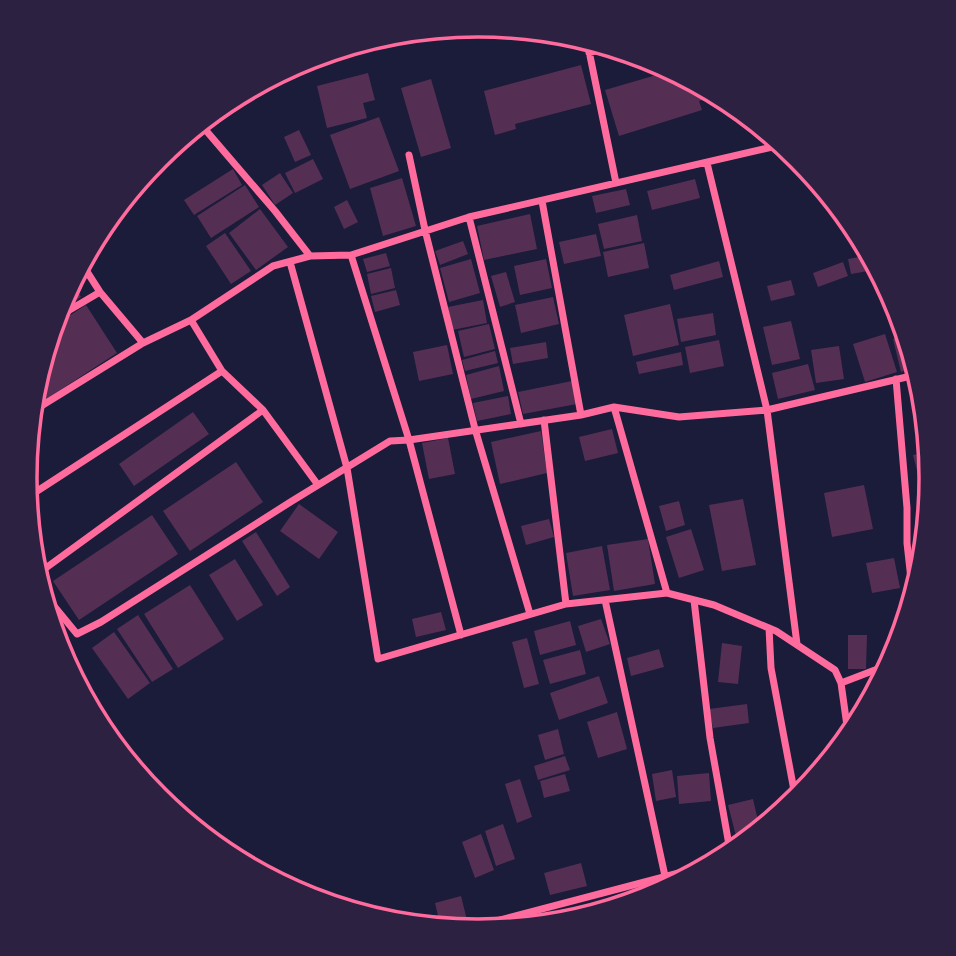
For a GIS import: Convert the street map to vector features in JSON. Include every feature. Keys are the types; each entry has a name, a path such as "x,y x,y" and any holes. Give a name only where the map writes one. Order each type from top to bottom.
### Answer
{"street":[{"path":"589,51 616,183"},
{"path":"206,130 310,256"},
{"path":"43,405 143,343 191,320 273,266 310,256 351,255 469,217 771,148"},
{"path":"408,155 475,429 530,614"},
{"path":"707,163 767,410 797,644"},
{"path":"542,201 581,415"},
{"path":"469,217 521,424"},
{"path":"351,255 409,440 461,635"},
{"path":"290,262 346,468 378,659 566,604 667,593 715,605 769,628 835,670 841,683 846,721"},
{"path":"88,273 100,292 143,343"},
{"path":"69,310 100,292"},
{"path":"191,320 222,370 262,410 318,485"},
{"path":"37,491 222,370"},
{"path":"57,610 77,634 101,622 390,441 581,415 614,407 679,416 767,410 907,377"},
{"path":"896,379 910,569"},
{"path":"614,407 667,593"},
{"path":"46,568 262,410"},
{"path":"544,420 566,604"},
{"path":"605,600 666,876"},
{"path":"694,600 710,738 728,841"},
{"path":"769,628 771,668 793,787"},
{"path":"841,683 875,670"},
{"path":"508,918 672,875"}],"building":[{"path":"581,65 591,104 515,124 516,129 495,135 484,91"},
{"path":"368,73 375,100 363,103 367,118 327,128 317,86"},
{"path":"657,75 705,99 699,101 702,110 619,136 605,90"},
{"path":"431,79 451,148 421,157 401,88"},
{"path":"379,117 399,171 350,189 330,135"},
{"path":"299,130 311,155 295,162 284,137"},
{"path":"313,159 323,179 295,193 285,173"},
{"path":"233,169 242,185 194,215 184,200"},
{"path":"280,173 293,193 275,205 262,185"},
{"path":"402,178 416,226 383,236 370,188"},
{"path":"695,179 700,198 652,210 647,191"},
{"path":"245,185 259,207 211,238 197,216"},
{"path":"626,189 630,205 596,213 592,196"},
{"path":"347,200 358,222 344,229 334,207"},
{"path":"260,209 288,247 256,270 229,233"},
{"path":"530,214 537,249 484,260 477,226"},
{"path":"637,215 642,241 604,249 598,224"},
{"path":"225,233 251,271 231,284 206,246"},
{"path":"596,234 601,256 564,264 559,242"},
{"path":"463,241 468,254 440,265 435,251"},
{"path":"644,243 649,268 608,277 603,252"},
{"path":"386,253 390,266 367,272 363,259"},
{"path":"860,257 868,271 851,274 848,259"},
{"path":"471,259 480,293 449,302 440,268"},
{"path":"546,259 552,288 520,295 514,266"},
{"path":"719,261 723,277 674,290 670,275"},
{"path":"843,262 848,276 818,287 813,273"},
{"path":"391,268 395,288 371,294 367,274"},
{"path":"506,272 515,302 500,307 491,276"},
{"path":"791,280 795,295 771,301 767,286"},
{"path":"396,290 400,305 375,312 371,296"},
{"path":"553,297 559,324 521,333 515,305"},
{"path":"483,300 487,323 452,330 448,307"},
{"path":"670,304 679,345 633,356 624,315"},
{"path":"86,305 117,353 44,401 52,364 67,317"},
{"path":"713,313 716,335 681,342 677,319"},
{"path":"791,321 800,359 772,365 763,327"},
{"path":"489,324 495,349 464,357 458,331"},
{"path":"885,334 897,372 865,382 853,344"},
{"path":"897,338 906,370 901,372 893,339"},
{"path":"719,340 724,366 690,373 685,347"},
{"path":"546,342 548,358 513,364 510,348"},
{"path":"447,345 453,374 419,381 413,352"},
{"path":"839,346 844,379 816,383 811,350"},
{"path":"495,351 498,363 465,371 462,360"},
{"path":"681,352 683,365 639,374 636,362"},
{"path":"808,364 815,390 778,399 772,373"},
{"path":"499,366 504,391 471,399 466,375"},
{"path":"572,381 577,404 523,414 518,392"},
{"path":"508,396 511,414 477,421 473,403"},
{"path":"193,412 209,434 134,486 119,464"},
{"path":"612,429 618,453 585,461 579,437"},
{"path":"541,431 547,473 500,484 491,442"},
{"path":"448,438 455,474 429,479 422,443"},
{"path":"918,454 919,478 913,455"},
{"path":"236,462 263,502 190,551 163,511"},
{"path":"864,485 873,529 832,537 824,493"},
{"path":"743,499 756,565 722,571 709,505"},
{"path":"679,501 685,525 666,531 659,506"},
{"path":"299,504 338,532 319,559 280,531"},
{"path":"152,515 178,554 79,620 53,581"},
{"path":"549,519 554,537 526,545 521,526"},
{"path":"691,529 704,570 679,578 666,537"},
{"path":"256,532 290,587 277,596 242,541"},
{"path":"648,539 655,584 614,591 607,545"},
{"path":"602,546 610,590 573,596 566,553"},
{"path":"894,558 900,588 872,593 866,563"},
{"path":"235,559 263,605 237,621 209,575"},
{"path":"190,585 224,639 178,668 144,614"},
{"path":"441,612 446,630 416,637 412,619"},
{"path":"138,615 173,669 152,682 117,629"},
{"path":"601,619 610,644 586,652 578,626"},
{"path":"570,621 576,645 540,655 534,631"},
{"path":"114,632 150,683 128,699 92,648"},
{"path":"848,635 867,635 866,669 848,669"},
{"path":"527,638 539,684 524,688 512,642"},
{"path":"722,643 742,646 738,684 718,682"},
{"path":"659,649 664,667 631,676 627,658"},
{"path":"580,650 586,674 550,684 543,660"},
{"path":"599,676 608,703 559,720 550,693"},
{"path":"747,704 749,723 713,728 709,709"},
{"path":"617,712 627,749 598,758 587,722"},
{"path":"558,729 564,754 545,760 538,735"},
{"path":"565,756 570,770 538,780 534,766"},
{"path":"672,770 676,797 656,801 652,774"},
{"path":"709,773 711,801 679,804 677,776"},
{"path":"565,774 570,791 544,798 540,781"},
{"path":"520,779 532,817 517,823 505,784"},
{"path":"753,799 758,819 736,836 728,805"},
{"path":"503,824 515,859 496,866 485,831"},
{"path":"481,834 494,870 475,878 462,842"},
{"path":"581,863 587,886 550,895 544,873"},
{"path":"461,896 467,919 438,917 435,903"}]}
